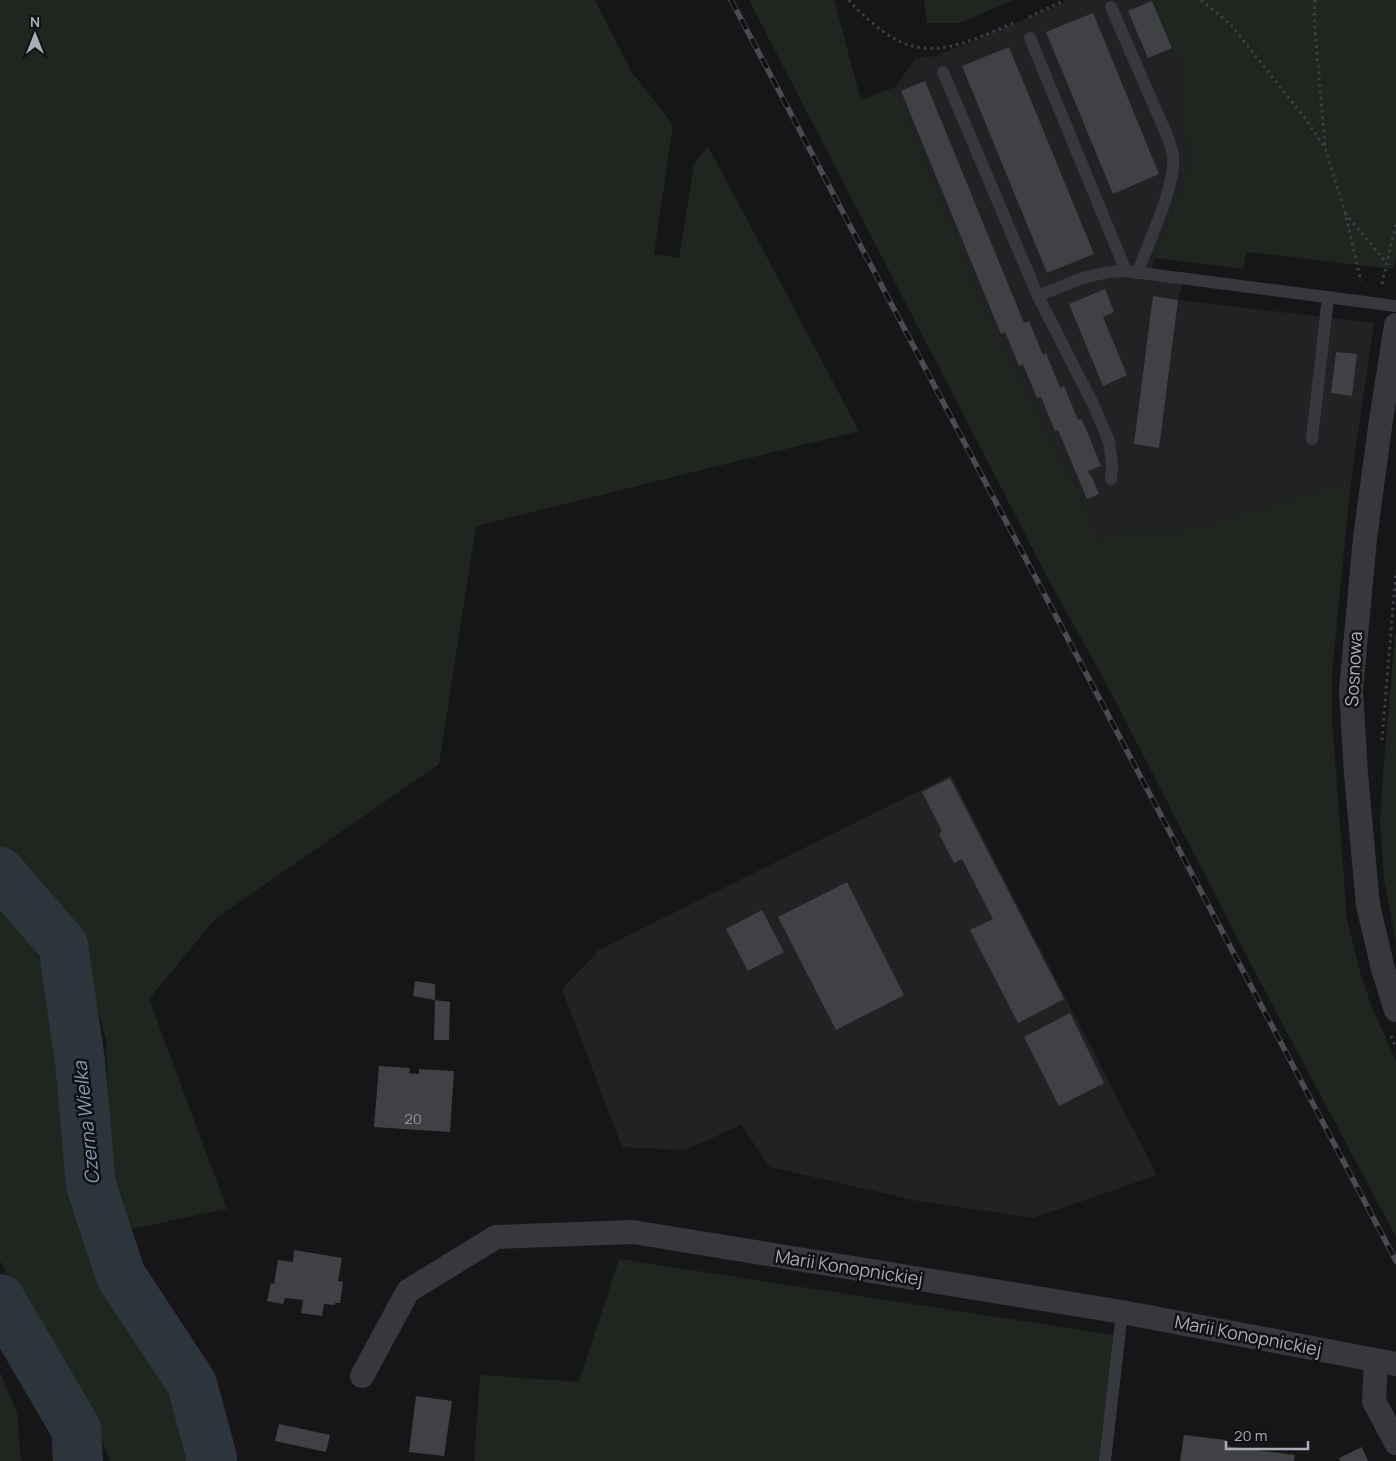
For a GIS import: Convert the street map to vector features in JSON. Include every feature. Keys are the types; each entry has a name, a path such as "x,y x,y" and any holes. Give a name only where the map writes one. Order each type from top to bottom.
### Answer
{"street":[{"name":"Sosnowa","path":"1396,325 1365,538 1351,690 1356,774 1368,905 1380,960 1396,1010"},
{"name":"Marii Konopnickiej","path":"362,1376 408,1291 496,1238 633,1232 1122,1312 1386,1363"},
{"path":"1386,1363 1374,1401 1396,1443"}],"lane":[{"path":"1111,7 1169,140 1173,156 1172,174 1168,189 1132,272"},
{"path":"1030,38 1132,272"},
{"path":"943,72 1038,296 1093,404 1109,441 1112,464 1111,479"},
{"path":"1038,296 1087,276 1109,271 1132,272 1396,306"},
{"path":"1312,439 1328,297"},
{"path":"1105,1461 1122,1312"}],"path":[{"path":"849,0 854,7 882,32 914,48 935,49 956,46 1018,21"},
{"path":"1026,18 1065,0"},
{"path":"1201,0 1232,26 1307,121 1325,148"},
{"path":"1315,0 1314,17 1325,148 1345,212 1366,302"},
{"path":"1345,212 1386,263"},
{"path":"1381,748 1396,571"},
{"path":"1391,631 1396,631"}],"shaded area":[{"path":"0,0 595,0 631,71 673,125 654,254 679,258 694,164 708,146 859,431 476,526 439,764 215,919 149,999 227,1209 132,1229 112,1188 106,1040 79,936 24,873 0,851"},
{"path":"749,0 834,0 861,100 895,87 992,328 1077,489 1098,541 1118,530 1172,532 1197,528 1351,481 1332,673 1332,719 1347,920 1360,972 1371,1005 1396,1061 1396,1237 1255,972 1107,685 1052,586"},
{"path":"924,0 1014,0 959,23 927,23"},
{"path":"1070,0 1153,0 1182,69 1183,126 1189,148 1188,172 1149,275 1184,279 1178,300 1374,323 1351,481 1197,528 1172,532 1118,530 1098,542 1077,489 992,328 895,87 916,58 936,56"},
{"path":"1153,0 1396,0 1396,258 1393,269 1246,252 1243,269 1155,258 1188,172 1189,148 1183,126 1182,69"},
{"path":"1395,635 1396,943 1384,880 1380,822"},
{"path":"951,775 1157,1175 1033,1218 918,1201 770,1167 741,1125 685,1150 622,1147 562,989 599,950"},
{"path":"0,893 28,929 48,985 53,1039 74,1198 107,1289 181,1398 192,1449 187,1461 110,1461 87,1401 27,1309 0,1261"},
{"path":"619,1259 1121,1336 1107,1461 474,1461 480,1375 579,1382"},
{"path":"0,1372 17,1413 21,1461 0,1461"}],"building":[{"path":"1152,1 1172,48 1148,58 1128,11"},
{"path":"1093,13 1159,174 1113,194 1046,32"},
{"path":"1009,47 1094,254 1047,273 962,66"},
{"path":"925,81 1024,323 1029,321 1043,355 1046,353 1060,388 1064,386 1078,420 1082,419 1101,466 1088,471 1099,494 1087,499 1058,430 1055,431 1041,397 1037,398 1023,364 1019,366 1005,332 1001,334 901,91"},
{"path":"1105,289 1114,312 1103,317 1127,375 1103,386 1069,304"},
{"path":"1153,296 1178,300 1159,448 1134,444"},
{"path":"1336,352 1357,354 1352,396 1331,393"},
{"path":"950,778 1064,999 1018,1023 970,930 993,919 962,859 954,863 939,834 942,831 922,792"},
{"path":"847,882 904,995 836,1030 778,917"},
{"path":"762,910 784,952 748,971 726,929"},
{"path":"415,981 435,984 435,1000 413,996"},
{"path":"435,1000 450,1002 449,1040 434,1040"},
{"path":"1070,1013 1104,1083 1059,1106 1024,1037"},
{"path":"379,1066 410,1068 409,1073 419,1074 419,1069 454,1071 450,1132 374,1127"},
{"path":"294,1250 342,1258 338,1281 343,1282 340,1303 335,1303 335,1305 324,1304 322,1316 301,1313 303,1300 285,1298 283,1304 267,1301 271,1283 274,1284 278,1260 293,1262"},
{"path":"416,1396 452,1401 444,1456 409,1452"},
{"path":"279,1424 330,1435 326,1452 275,1441"},
{"path":"1184,1435 1226,1440 1226,1446 1295,1455 1294,1461 1180,1461"},
{"path":"1362,1447 1368,1461 1340,1461 1339,1458"}],"waterway":[{"name":"Czerna Wielka","path":"0,872 63,945 80,1061 91,1185 121,1276 192,1384 212,1458 211,1461"},
{"name":"Czerna Wielka","path":"0,1299 76,1429 78,1461"}],"railway":[{"path":"731,0 1396,1261"}]}
